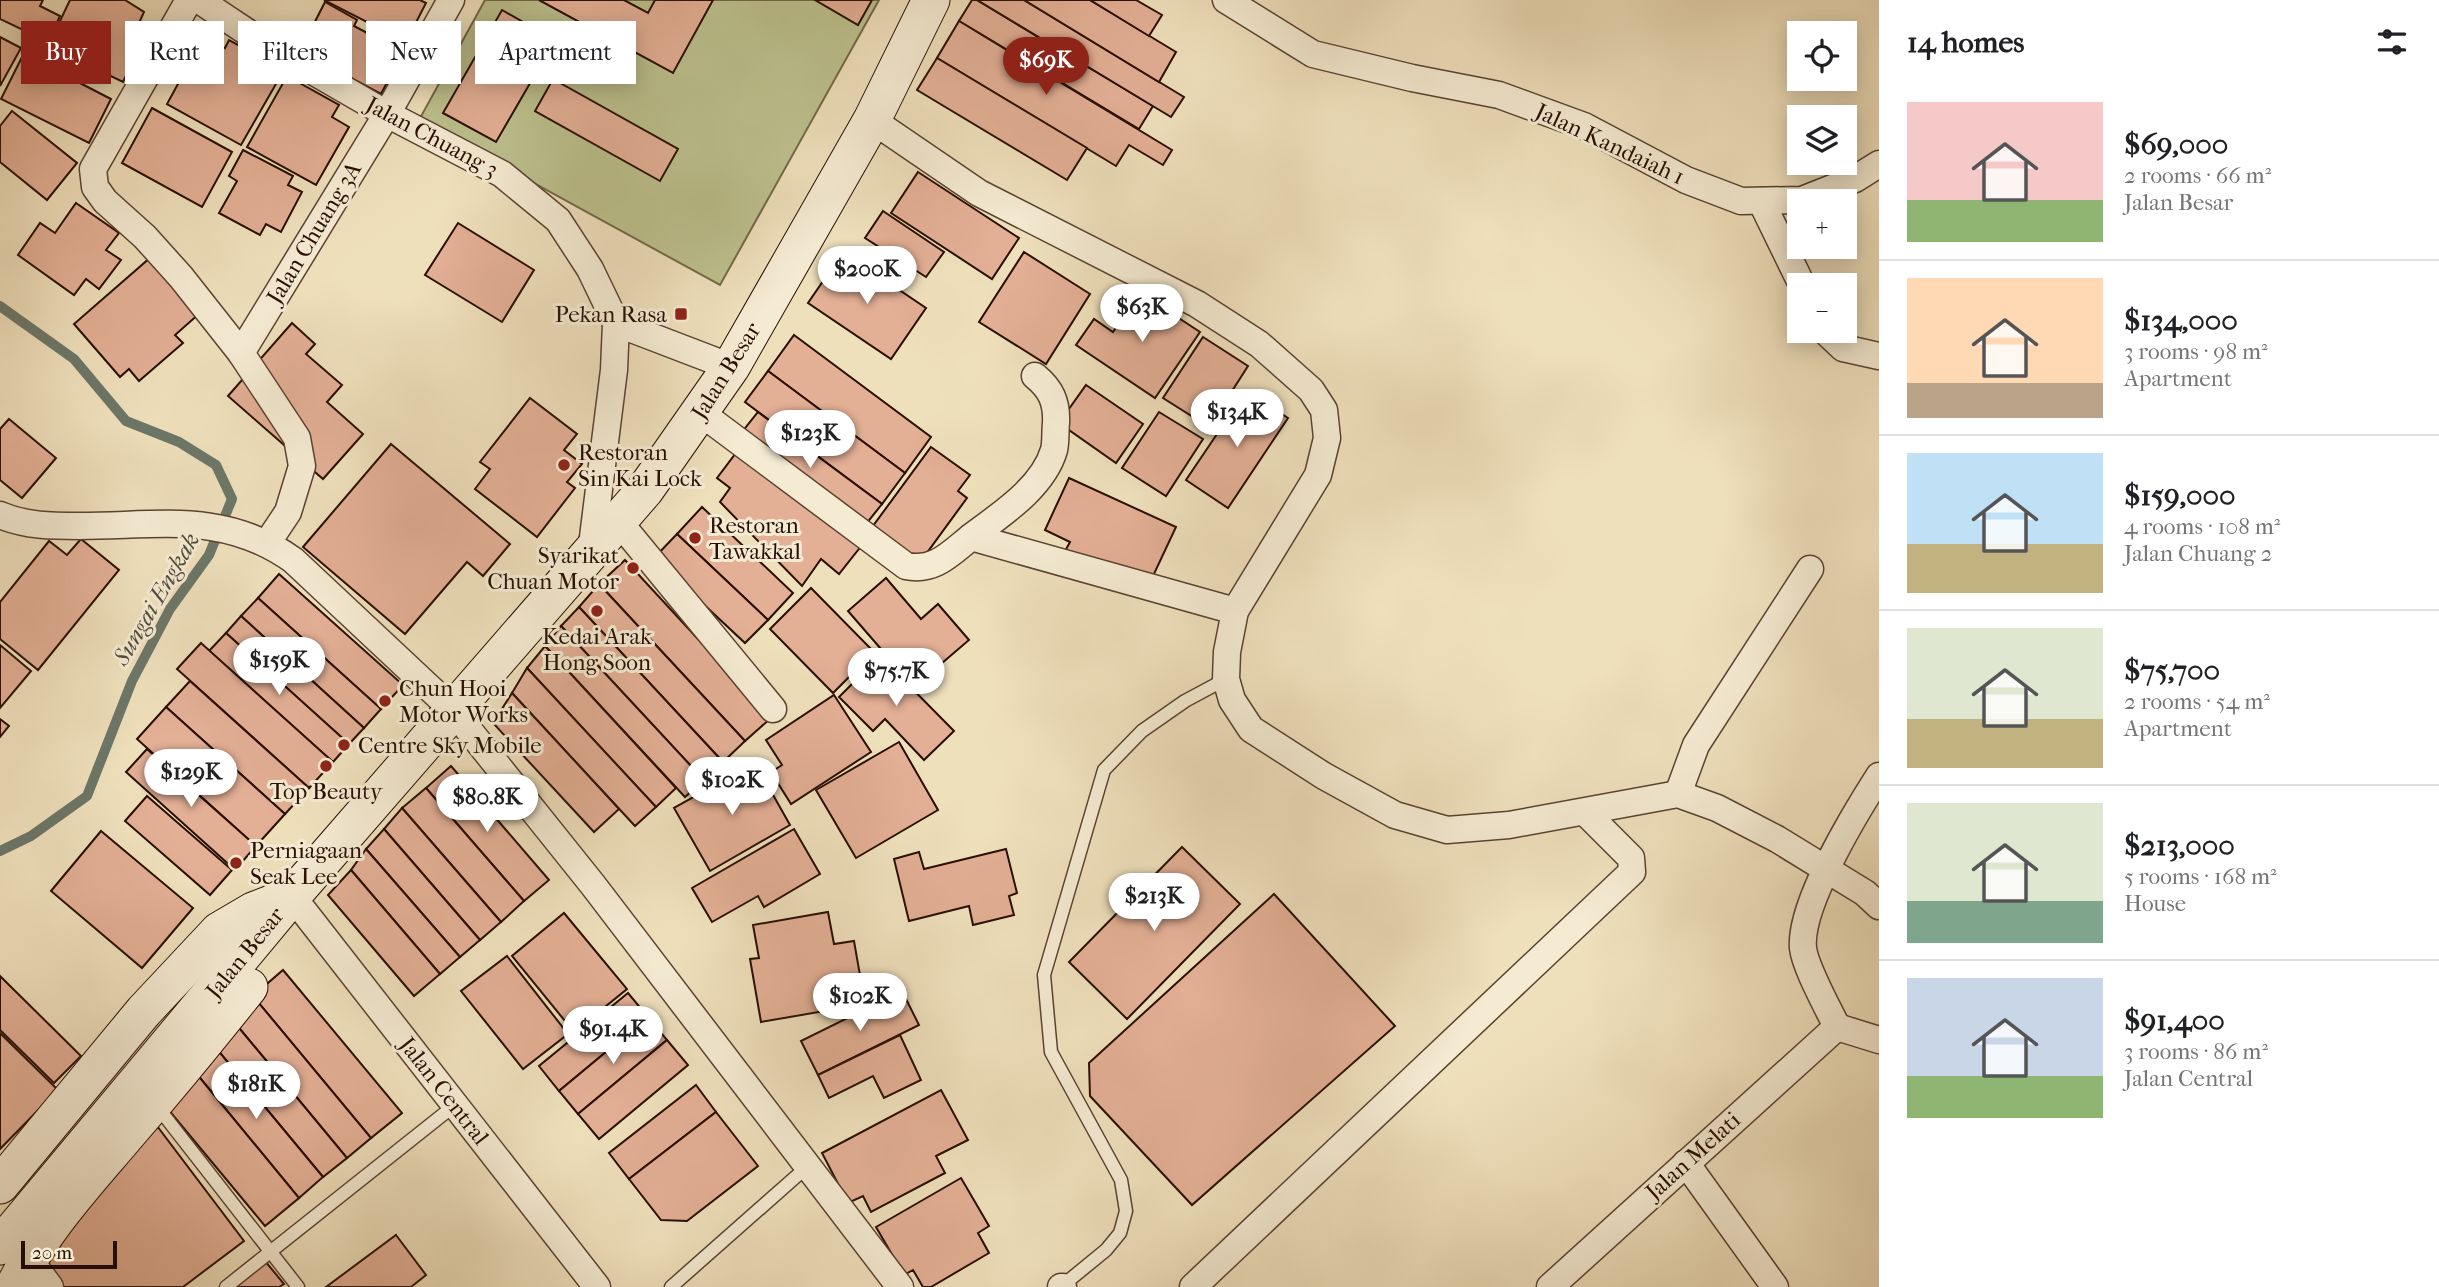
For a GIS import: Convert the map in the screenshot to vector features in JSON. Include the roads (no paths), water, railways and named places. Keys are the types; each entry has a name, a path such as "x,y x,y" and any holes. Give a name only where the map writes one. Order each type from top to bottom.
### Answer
{"main road":[{"name":"Jalan Besar","path":"14,1264 292,896 452,709 619,522 701,413 731,367 872,120 931,0"},
{"path":"14,1264 154,1103 260,971 279,943 292,896"},
{"path":"3,1176 144,1011 219,931 253,911 292,896"}],"street":[{"path":"189,0 93,169 95,187 105,201 145,237 181,277 241,353 297,438 302,466 288,512 268,542"},
{"name":"Jalan Chuang 3","path":"199,0 259,40 387,114 502,174 558,220 590,269 616,323"},
{"name":"Jalan Chuang 3A","path":"241,353 387,114 451,0"},
{"name":"Jalan Kandaiah 1","path":"1226,0 1313,54 1389,74 1499,95 1584,126 1686,180 1741,201 1802,200 1854,179 1879,164"},
{"path":"872,120 979,193 1197,304 1259,344 1311,390 1324,410 1328,438 1318,475 1235,611 1227,652 1226,679 1232,700 1251,729 1324,776 1395,815 1447,830 1509,825 1678,794 1717,807 1865,893 1879,906"},
{"path":"1761,201 1796,273"},
{"path":"591,555 614,370 616,323 731,367"},
{"path":"1838,343 1843,348 1879,356"},
{"path":"701,413 906,566 922,569 940,561 1011,507 1038,478 1054,451 1057,408 1048,386 1035,376"},
{"path":"0,515 38,526 201,524 242,531 268,542 293,560 452,709 900,1287"},
{"path":"619,522 773,709"},
{"path":"971,537 1235,611"},
{"path":"1678,794 1696,746 1810,569"},
{"path":"1879,776 1845,830 1827,870 1809,915 1803,948 1837,1027 1879,1040"},
{"path":"1193,1287 1632,872 1631,858 1586,813"},
{"name":"Jalan Central","path":"292,896 597,1287"},
{"name":"Jalan Melati","path":"1550,1287 1837,1027"},
{"path":"1686,1163 1775,1287"},
{"path":"14,1264 50,1287"}],"lane":[{"path":"1062,1287 1106,1250 1120,1233 1126,1211 1121,1180 1051,1052 1044,975 1104,770 1142,731 1185,701 1226,679"},
{"path":"154,1103 298,1287"},
{"path":"226,1287 455,1105"},
{"path":"671,1287 808,1166"}],"waterway":[{"name":"Sungai Engkak","path":"0,306 74,359 126,421 179,442 216,465 232,499 209,555 170,609 132,681 87,796 31,836 0,851"}],"place":[{"name":"Pekan Rasa","path":"681,314"},
{"name":"Restoran Sin Kai Lock","path":"564,465"},
{"name":"Restoran Tawakkal","path":"695,538"},
{"name":"Syarikat Chuan Motor","path":"633,568"},
{"name":"Kedai Arak Hong Soon","path":"597,611"},
{"name":"Chun Hooi Motor Works","path":"385,701"},
{"name":"Centre Sky Mobile","path":"344,745"},
{"name":"Top Beauty","path":"326,766"},
{"name":"Perniagaan Seak Lee","path":"236,863"}]}
